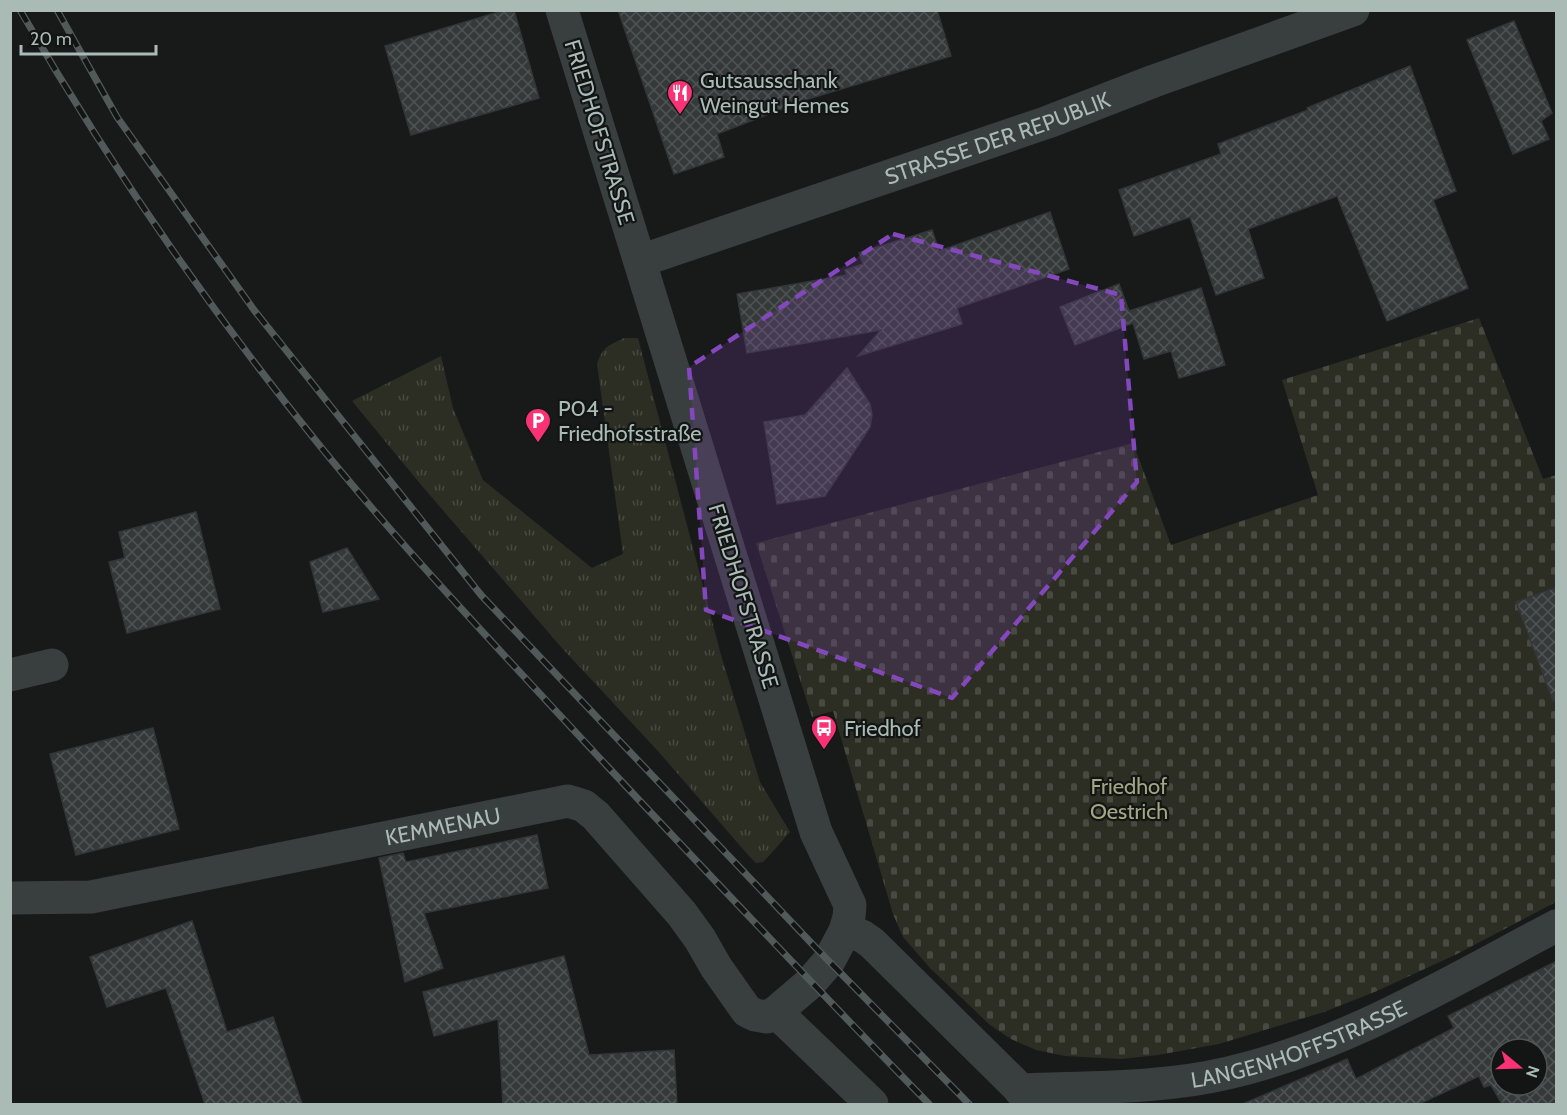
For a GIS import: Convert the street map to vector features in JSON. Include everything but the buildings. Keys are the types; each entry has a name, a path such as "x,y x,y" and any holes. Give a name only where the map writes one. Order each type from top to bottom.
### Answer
{"street":[{"name":"FRIEDHOFSTRASSE","path":"562,10 816,832 850,905 845,931"},
{"name":"STRASSE DER REPUBLIK","path":"640,261 1048,122 1154,81 1353,10"},
{"path":"10,675 52,665"},
{"name":"KEMMENAU","path":"10,898 91,897 568,801 584,806 596,816 682,915 747,1011 766,1017 776,1012"},
{"name":"LANGENHOFFSTRASSE","path":"1027,1097 1171,1083 1228,1073 1273,1060 1344,1035 1557,926"},
{"path":"872,1104 776,1012 810,982 829,961 845,931 862,936 872,943 1027,1097"}],"highlighted area":[{"path":"893,234 1121,295 1137,482 952,698 706,610 689,367"}],"green space":[{"name":"Friedhof Oestrich","path":"1479,318 1543,479 1556,475 1556,902 1457,954 1377,991 1324,1012 1219,1044 1121,1059 1065,1056 1036,1050 1011,1039 990,1025 930,968 903,937 893,914 833,711 812,717 756,543 1133,443 1171,545 1318,495 1282,380"},
{"path":"624,338 638,338 721,655 760,782 790,832 763,862 756,863 749,856 657,750 561,647 352,401 441,356 453,408 483,480 592,568 623,554 597,364 607,347"}],"railway":[{"path":"20,10 88,122 160,232 236,338 316,441 459,607 929,1104"},
{"path":"57,10 117,117 254,310 481,595 816,948 969,1104"}],"place":[{"name":"Gutsausschank Weingut Hemes","path":"680,116"},
{"name":"P04 - Friedhofsstraße","path":"538,444"},
{"name":"Friedhof","path":"824,751"}]}
